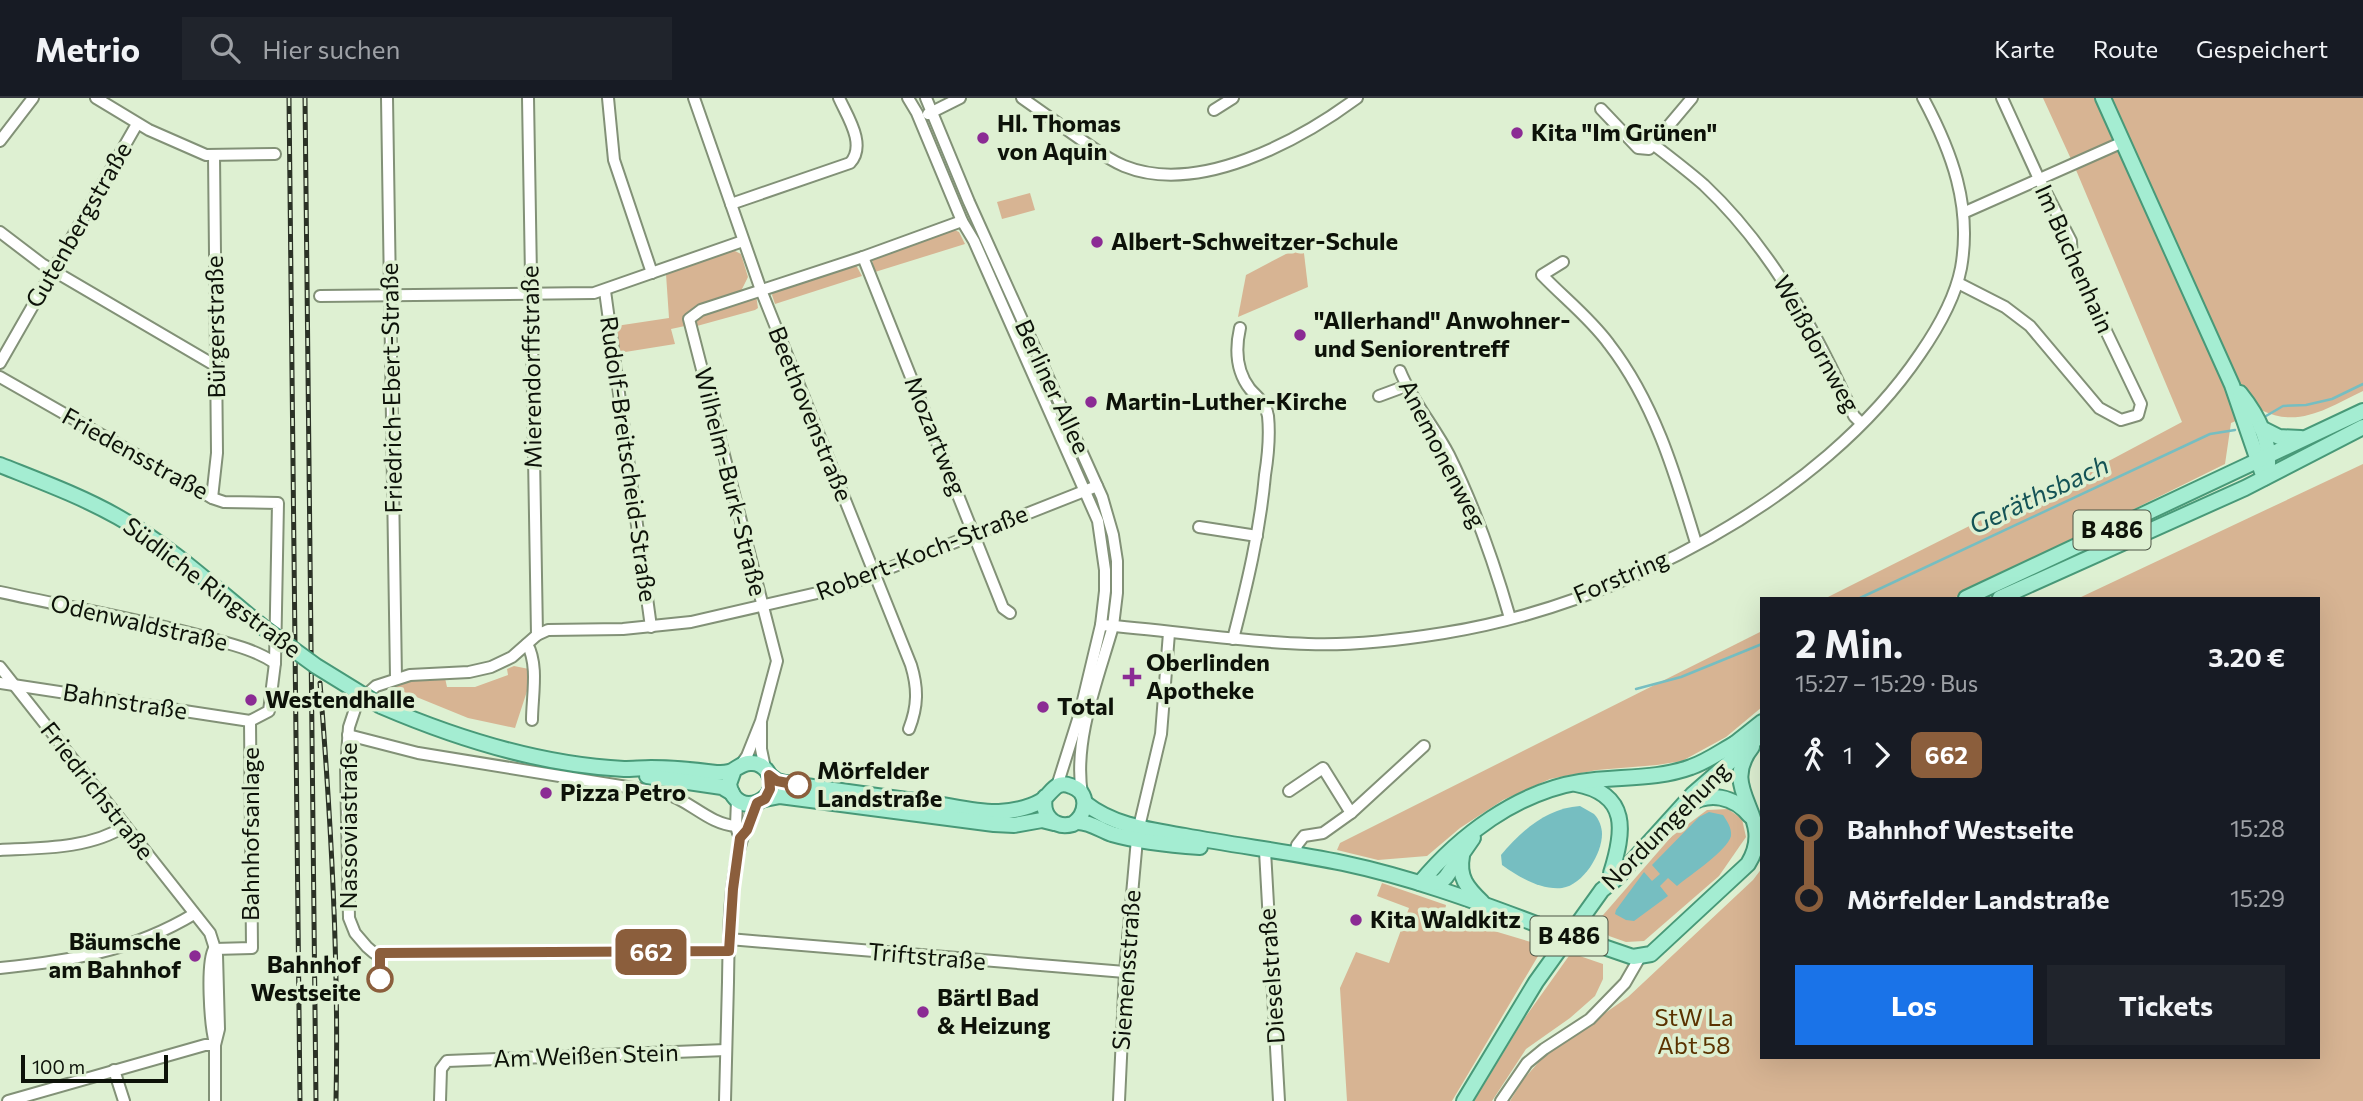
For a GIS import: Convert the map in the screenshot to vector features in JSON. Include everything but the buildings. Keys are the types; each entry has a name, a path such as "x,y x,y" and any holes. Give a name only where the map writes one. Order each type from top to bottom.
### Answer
{"main road":[{"path":"2103,98 2263,458"},
{"path":"2232,385 2242,395 2267,443 2263,458 2264,478"},
{"name":"B 486","path":"1968,597 2363,411"},
{"name":"B 486","path":"2002,597 2264,478 2363,427"},
{"path":"2261,428 2279,437 2306,438"},
{"name":"Südliche Ringstraße","path":"0,465 92,504 139,530 177,556 264,628 316,666 381,706 435,729 495,748 568,762 625,769"},
{"name":"B 486","path":"1602,890 1611,873 1665,811 1734,744 1760,724"},
{"path":"625,769 648,776 722,787 744,803 780,796 994,824 1042,820 1064,825 1082,821 1110,834 1146,834 1157,831 1344,863 1420,883 1626,956 1640,957 1656,951 1748,864 1755,849 1756,826 1741,787 1740,774 1745,756 1760,737"},
{"name":"Nordumgehung","path":"1464,1101 1536,982 1602,890 1617,878 1710,778 1760,737"},
{"path":"1420,883 1454,847 1532,795 1564,785 1681,770 1704,762 1734,744"},
{"path":"625,769 651,768 716,773 750,763 777,781 785,783 992,812 1020,809 1045,797 1057,786 1070,785 1107,818 1138,833 1181,846 1265,850"},
{"path":"734,796 730,779 737,768"},
{"path":"761,801 771,786 767,772"},
{"path":"1564,785 1583,786 1603,794 1618,815 1620,845 1611,873"},
{"path":"1672,816 1693,802 1717,796 1739,804 1751,816 1756,826"},
{"path":"1045,797 1045,813 1054,823"},
{"path":"1076,822 1084,813 1084,799"},
{"path":"1420,883 1440,883 1476,834 1490,821"},
{"path":"1463,851 1460,866 1463,879 1470,891 1485,904"}],"street":[{"path":"0,141 33,98"},
{"path":"96,98 137,124 206,155 275,154"},
{"name":"Friedrich-Ebert-Straße","path":"387,98 396,678"},
{"name":"Mierendorffstraße","path":"528,98 537,635"},
{"path":"608,98 612,153 652,273"},
{"name":"Beethovenstraße","path":"694,98 761,290 911,665 916,682 917,702 909,729"},
{"path":"731,204 850,163 856,151 855,135 839,98"},
{"name":"Berliner Allee","path":"908,98 1098,521 1105,591 1080,749 1079,770 1084,799"},
{"path":"918,116 960,98"},
{"path":"1022,98 1110,159 1144,172 1171,174 1206,170 1261,153 1308,130 1357,98"},
{"path":"1214,110 1233,98"},
{"path":"1654,145 1692,98"},
{"name":"Forstring","path":"1101,625 1311,645 1360,643 1447,632 1510,618 1595,590 1696,543 1778,495 1819,464 1903,379 1951,303 1958,283 1964,245 1964,213 1960,185 1950,154 1923,98"},
{"name":"Im Buchenhain","path":"1958,283 1999,303 2031,326 2099,408 2121,420 2134,417 2141,411 2141,404 2072,260 2071,241 2002,98"},
{"path":"918,116 928,99"},
{"name":"Berliner Allee","path":"928,99 1012,300 1097,486 1110,524 1117,561 1113,626 1080,713 1057,786"},
{"name":"Weißdornweg","path":"1601,109 1639,148 1649,149 1654,145 1713,194 1772,267 1803,313 1854,416 1861,423"},
{"name":"Gutenbergstraße","path":"0,363 137,124"},
{"path":"1964,213 2123,142"},
{"name":"Bürgerstraße","path":"212,498 216,465 214,155"},
{"path":"761,290 962,221"},
{"path":"0,232 53,270 216,366"},
{"path":"320,296 594,293 743,241"},
{"name":"Mozartweg","path":"863,257 1003,608 1010,613"},
{"path":"1563,262 1542,275 1607,341 1628,370 1666,448 1696,543"},
{"name":"Wilhelm-Burk-Straße","path":"737,768 747,756 761,721 777,661 690,319 701,310 761,290"},
{"name":"Rudolf-Breitscheid-Straße","path":"604,291 651,627"},
{"path":"1233,639 1257,536 1267,461 1267,412 1240,370 1236,346 1240,328"},
{"name":"Anemonenweg","path":"1400,371 1467,493 1495,565 1510,618"},
{"name":"Friedensstraße","path":"0,377 212,498 224,502 278,503 275,663"},
{"path":"1379,396 1406,386"},
{"name":"Robert-Koch-Straße","path":"537,635 557,629 609,630 715,618 839,588 1097,486"},
{"path":"1199,527 1257,536"},
{"name":"Odenwaldstraße","path":"0,592 179,630 250,649 275,663"},
{"name":"Siemensstraße","path":"1119,1101 1125,972 1138,833 1161,734 1169,633"},
{"path":"537,635 512,657 482,670 422,673 396,678 376,686 361,697 353,710 348,731 418,754 664,793 679,798 719,822 736,826"},
{"path":"527,644 532,652 533,662 532,720"},
{"path":"250,721 269,711 275,663"},
{"name":"Friedrichstraße","path":"0,667 210,933 214,949"},
{"name":"Bahnstraße","path":"0,683 250,721"},
{"name":"Bahnhofsanlage","path":"214,949 252,948 250,721"},
{"name":"Wilhelm-Burk-Straße","path":"761,721 761,749 767,772"},
{"name":"Nassoviastraße","path":"348,731 346,768 350,923 366,947 374,953 729,951"},
{"path":"1295,855 1297,845 1304,836 1323,833 1351,814 1424,746"},
{"path":"1289,791 1323,768 1351,814"},
{"path":"725,1101 729,939 740,838 736,826 734,796"},
{"path":"740,838 747,830 761,801"},
{"path":"0,850 79,843 125,827"},
{"name":"Dieselstraße","path":"1265,850 1279,1101"},
{"path":"0,968 59,962 103,953 166,930 194,914"},
{"name":"Triftstraße","path":"729,939 1125,972"},
{"path":"214,949 218,955 219,1029 215,1050 215,1101"},
{"path":"1501,1101 1527,1063 1590,1019 1625,983 1640,957"},
{"path":"8,1101 23,1099 205,1045 215,1050"},
{"name":"Am Weißen Stein","path":"440,1101 441,1069 447,1061 726,1050"},
{"path":"114,1070 124,1101"}],"green space":[{"path":"2043,98 2363,98 2363,391 2314,414 2288,417 2261,410 2231,423 2225,464 1956,597 1828,597 2037,492 2041,497 2182,422"},
{"path":"1030,193 1035,210 1002,219 997,202"},
{"path":"952,229 959,232 965,244 875,272 872,260 876,256"},
{"path":"1303,245 1308,287 1238,317 1246,275"},
{"path":"733,250 741,254 748,277 741,291 743,299 756,295 758,308 686,329 685,326 671,329 675,344 619,353 616,326 669,318 666,274"},
{"path":"851,264 856,265 862,276 775,304 772,295 774,291"},
{"name":"StW La Abt 58","path":"2363,464 2363,1101 1510,1101 1523,1080 1544,1056 1628,997 1760,871 1760,1059 2320,1059 2320,597 2081,597"},
{"path":"1760,632 1760,709 1726,737 1682,761 1597,770 1550,779 1503,800 1460,828 1427,856 1378,860 1337,850 1340,843"},
{"path":"514,666 529,669 529,685 515,728 468,718 392,687 419,679 445,678 447,687 475,687 508,675 507,669"},
{"path":"1728,809 1742,819 1746,837 1719,876 1644,941 1626,942 1609,936 1597,922 1671,837 1707,810"},
{"path":"1382,883 1446,905 1444,916 1544,946 1452,1101 1347,1101 1340,988 1356,952 1389,963 1409,908 1377,896"},
{"path":"1571,953 1603,964 1603,979 1595,996 1570,1018 1526,1049 1492,1101 1474,1101 1524,1019"}],"water":[{"path":"1580,806 1596,816 1602,834 1595,859 1577,881 1562,888 1546,887 1523,878 1502,865 1501,855 1536,822 1557,811"},
{"path":"1709,812 1723,815 1730,827 1731,836 1723,849 1677,886 1668,878 1660,886 1668,896 1634,921 1615,914 1644,872 1652,881 1660,874 1652,865 1699,817"}],"waterway":[{"name":"Geräthsbach","path":"2266,416 2283,406 2306,405 2332,399 2363,384"},
{"name":"Geräthsbach","path":"1862,597 2210,434 2235,430"},
{"name":"Geräthsbach","path":"1636,689 1681,677 1760,645"}],"railway":[{"path":"289,98 300,1101"},
{"path":"305,98 316,1101"},
{"path":"320,683 333,892 336,1101"}],"bus line":[{"name":"662","path":"380,979 380,953 729,951 730,918 740,838 747,830 751,813 757,803 768,795 771,786 769,775 777,781 798,785"}],"place":[{"name":"Kita \"Im Grünen\"","path":"1517,133"},
{"name":"Hl. Thomas von Aquin","path":"983,138"},
{"name":"Albert-Schweitzer-Schule","path":"1097,242"},
{"name":"\"Allerhand\" Anwohner- und Seniorentreff","path":"1300,335"},
{"name":"Martin-Luther-Kirche","path":"1091,402"},
{"name":"Oberlinden Apotheke","path":"1132,677"},
{"name":"Westendhalle","path":"251,700"},
{"name":"Total","path":"1043,707"},
{"name":"Mörfelder Landstraße","path":"798,785"},
{"name":"Pizza Petro","path":"546,793"},
{"name":"Kita Waldkitz","path":"1356,920"},
{"name":"Bäumsche am Bahnhof","path":"195,956"},
{"name":"Bahnhof Westseite","path":"380,979"},
{"name":"Bärtl Bad & Heizung","path":"923,1012"}]}
